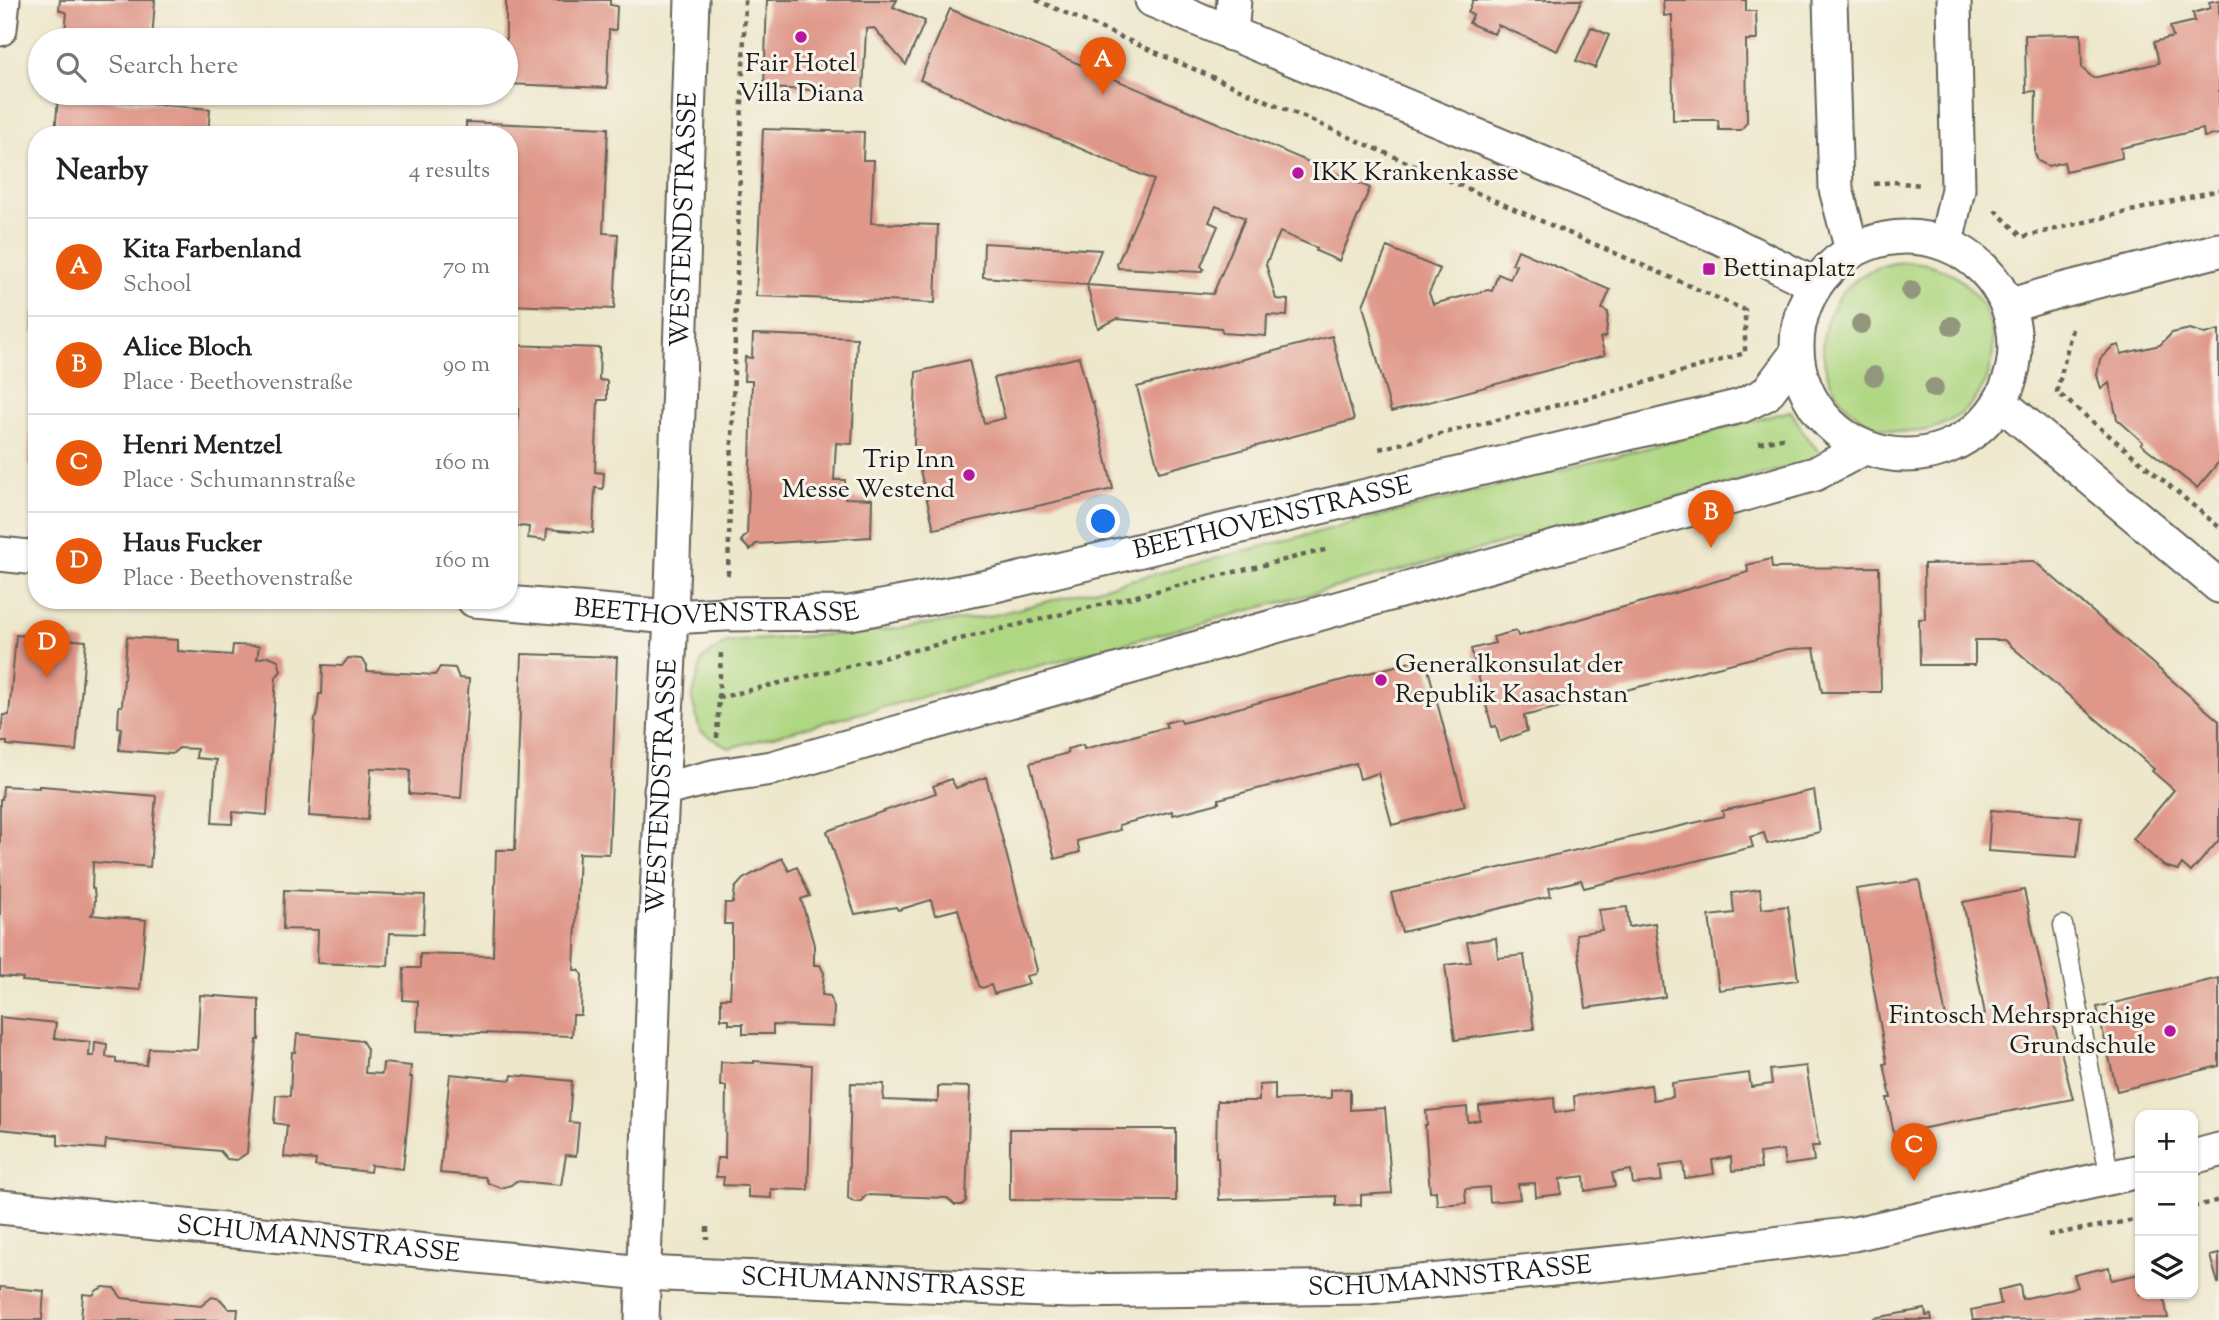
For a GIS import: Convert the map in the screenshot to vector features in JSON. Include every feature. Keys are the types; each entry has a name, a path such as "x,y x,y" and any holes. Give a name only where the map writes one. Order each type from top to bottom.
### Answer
{"street":[{"path":"0,29 3,0"},
{"name":"WESTENDSTRASSE","path":"642,1320 661,790 671,617 692,0"},
{"path":"1152,0 1719,237 1814,284"},
{"path":"1231,34 1234,0"},
{"path":"1830,0 1836,189 1852,250"},
{"path":"1946,243 1958,189 1954,0"},
{"path":"1898,236 1946,243 1972,258 1994,279 2008,306 2016,342 2011,379 2001,403 1968,437 1935,453 1899,457 1864,448 1830,426 1813,405 1802,381 1796,354 1799,318 1814,284 1831,265 1852,250 1898,236"},
{"path":"2008,306 2219,250"},
{"name":"BEETHOVENSTRASSE","path":"518,604 671,617 850,613 987,587 1741,406 1766,394 1796,354"},
{"path":"2001,403 2219,586"},
{"path":"661,790 717,776 772,768 1801,478 1815,474 1864,448"},
{"path":"0,554 28,557"},
{"path":"2198,1156 2219,1150"},
{"name":"SCHUMANNSTRASSE","path":"0,1207 642,1273 1070,1291 1368,1287 1626,1262 1854,1234 2125,1175"}],"lane":[{"path":"2063,925 2125,1175"}],"path":[{"path":"741,574 728,573 745,0"},
{"path":"1036,0 1745,310 1745,353 1623,389 1368,452"},
{"path":"1866,185 1893,182 1932,186"},
{"path":"1986,201 2022,237 2219,190"},
{"path":"2072,329 2057,392 2219,527"},
{"path":"1759,443 1786,437"},
{"path":"718,698 1340,546"},
{"path":"717,743 722,645"},
{"path":"2198,1206 2219,1200"}],"green space":[{"path":"1908,262 1941,268 1968,287 1987,314 1993,347 1987,380 1968,407 1941,426 1908,432 1875,426 1848,407 1829,380 1823,347 1829,314 1848,287 1875,268"},
{"path":"1791,411 1807,438 1825,458 729,748 700,731 692,699 702,659 727,642 875,631 986,617"}],"building":[{"path":"60,0 155,0 153,28 65,28 67,13 59,10"},
{"path":"506,0 610,0 610,5 617,6 616,30 609,30 607,88 518,84 518,28 506,28"},
{"path":"767,0 897,0 893,7 925,21 906,65 874,28 866,29 863,92 764,88"},
{"path":"1473,0 1582,0 1557,51 1498,25 1494,34 1469,23 1473,15 1468,13"},
{"path":"1663,0 1746,0 1746,11 1756,11 1757,40 1746,40 1747,122 1741,130 1719,130 1718,120 1673,120 1672,15 1664,16"},
{"path":"2219,0 2219,134 2204,137 2203,129 2121,148 2122,158 2066,171 2064,162 2048,166 2038,161 2035,154 2036,91 2026,92 2025,35 2081,34 2082,68 2093,78 2159,63 2154,42 2173,37 2170,27 2195,21 2193,13 2211,8 2209,2"},
{"path":"950,9 1370,188 1339,261 1280,232 1266,264 1276,299 1288,300 1287,316 1267,315 1266,336 1223,333 1221,328 1117,319 1098,328 1087,285 1213,294 1245,218 1216,206 1209,222 1218,226 1201,272 1118,268 1117,264 1154,180 920,80"},
{"path":"1591,27 1609,35 1595,68 1576,61"},
{"path":"57,105 163,105 210,109 209,126 56,126"},
{"path":"466,122 608,128 603,233 618,234 614,309 518,305 518,126 466,126"},
{"path":"763,129 864,132 863,160 874,160 871,223 938,225 935,303 756,296"},
{"path":"984,243 1101,250 1087,285 983,277"},
{"path":"1387,247 1440,269 1429,293 1433,304 1492,291 1498,274 1510,279 1518,250 1610,290 1602,309 1608,312 1606,336 1600,338 1605,355 1391,412 1363,305"},
{"path":"2190,329 2205,334 2219,330 2219,462 2197,488 2141,444 2143,442 2117,419 2109,383 2101,389 2097,375 2100,359 2112,347 2119,345 2121,354 2160,345 2172,333"},
{"path":"753,334 857,338 852,444 836,443 834,480 845,480 845,498 872,499 871,537 756,544 750,550 741,541 747,534 752,381 744,381 745,357 752,358"},
{"path":"1332,336 1354,420 1159,472 1137,387"},
{"path":"518,345 600,348 599,380 607,381 607,400 598,400 595,472 604,473 603,489 595,488 593,533 547,529 546,540 528,538 529,527 518,526"},
{"path":"1079,357 1093,402 1113,489 934,529 914,445 916,372 969,360 984,423 1005,418 994,378"},
{"path":"1771,559 1772,568 1879,567 1881,692 1822,692 1814,648 1788,649 1524,716 1527,731 1500,742 1496,726 1492,727 1471,649 1495,643 1493,637 1516,631 1518,636 1748,572 1747,565"},
{"path":"2034,561 2219,721 2219,840 2191,872 2182,864 2178,870 2164,866 2133,839 2174,790 2152,771 2154,769 2004,640 1975,640 1975,665 1920,665 1919,619 1925,619 1924,564"},
{"path":"16,635 86,641 76,751 7,745 7,742 0,742 3,715 9,715"},
{"path":"127,637 178,640 178,651 232,655 233,645 259,646 257,659 269,656 278,660 281,671 276,677 267,815 233,812 232,824 212,823 216,760 196,758 197,749 179,748 172,754 119,750 119,706 122,706"},
{"path":"522,654 617,657 609,854 579,853 574,970 579,970 582,975 581,1015 573,1015 572,1036 417,1031 418,1001 403,1000 404,968 420,968 420,954 493,956 496,850 515,850"},
{"path":"348,658 361,659 367,665 367,671 435,675 440,667 455,668 459,678 469,679 461,798 409,794 410,770 371,768 368,820 309,816 315,718 319,694 322,694 323,665 342,666"},
{"path":"1425,658 1465,806 1392,825 1378,773 1360,779 1356,763 1219,799 1219,803 1173,815 1172,811 1119,825 1120,830 1077,841 1080,852 1055,859 1030,763 1068,753 1067,749 1083,745 1084,749 1167,727 1165,723 1180,719 1182,723"},
{"path":"986,777 1037,970 1035,974 1026,976 1029,984 994,994 991,985 982,988 979,986 958,909 935,915 931,900 898,910 896,907 855,914 827,831 936,793 933,786 951,779 956,788"},
{"path":"3,786 42,786 156,796 150,867 93,862 92,888 95,900 91,915 146,920 140,990 22,981 23,978 0,976 0,799"},
{"path":"1814,790 1820,832 1767,844 1764,833 1750,837 1753,847 1584,888 1581,880 1549,888 1551,896 1402,932 1391,893 1724,816 1722,811"},
{"path":"1991,810 2081,817 2077,857 1988,851"},
{"path":"782,858 789,871 797,867 810,896 801,899 814,945 814,965 820,965 824,973 822,995 830,996 834,1007 833,1027 773,1025 773,1034 743,1034 743,1024 729,1024 729,1019 721,1019 721,998 730,998 732,963 732,924 724,924 725,903 733,903 735,888 743,879"},
{"path":"1919,880 1947,1022 1985,1014 1963,902 2024,890 2073,1099 1894,1134 1887,1098 1891,1098 1884,1064 1887,1063 1856,889"},
{"path":"1760,889 1762,909 1788,906 1798,980 1719,990 1709,916 1734,913 1732,893"},
{"path":"284,890 425,895 423,934 390,933 388,966 317,963 318,930 283,929"},
{"path":"1627,907 1629,927 1655,923 1665,997 1586,1008 1576,934 1602,930 1599,910"},
{"path":"1496,938 1498,958 1524,955 1534,1029 1455,1040 1445,965 1471,962 1467,942"},
{"path":"2219,978 2219,1066 2117,1091 2097,1007"},
{"path":"200,995 259,999 259,1040 247,1153 237,1160 227,1159 220,1151 106,1140 105,1149 58,1145 58,1135 0,1129 0,1017 56,1023 54,1038 90,1042 89,1056 94,1056 95,1042 107,1044 106,1057 116,1058 116,1063 146,1065 149,1048 197,1050"},
{"path":"297,1034 362,1041 367,1049 365,1073 382,1074 383,1063 411,1066 403,1169 371,1165 370,1172 315,1166 316,1160 284,1157 287,1125 274,1123 276,1095 290,1096 292,1052 295,1052"},
{"path":"721,1062 812,1065 808,1190 771,1189 771,1198 748,1197 748,1186 723,1185 724,1177 716,1177 717,1158 725,1158 726,1086 720,1086"},
{"path":"1806,1066 1819,1146 1812,1146 1814,1161 1785,1165 1783,1150 1759,1153 1761,1168 1732,1171 1731,1157 1712,1160 1714,1174 1685,1178 1683,1163 1660,1166 1662,1181 1633,1184 1631,1170 1612,1173 1615,1186 1585,1191 1584,1176 1560,1179 1561,1194 1536,1197 1535,1183 1518,1184 1520,1199 1490,1202 1489,1187 1465,1189 1466,1203 1437,1205 1436,1191 1430,1192 1426,1111 1467,1107 1468,1122 1480,1120 1479,1106 1554,1098 1555,1113 1575,1110 1574,1096 1651,1085 1653,1100 1673,1097 1672,1083 1749,1073 1751,1087 1772,1084 1770,1070"},
{"path":"450,1074 511,1080 512,1075 572,1081 569,1122 579,1123 576,1156 566,1155 561,1185 516,1181 501,1188 488,1183 485,1177 440,1173"},
{"path":"851,1083 884,1084 883,1100 938,1102 938,1086 970,1087 966,1201 962,1205 955,1205 947,1198 866,1195 861,1201 855,1202 848,1198"},
{"path":"1275,1084 1275,1100 1331,1098 1331,1090 1350,1089 1350,1110 1385,1108 1392,1193 1361,1195 1361,1205 1336,1206 1336,1196 1219,1200 1216,1157 1217,1101 1259,1101 1259,1085"},
{"path":"1010,1129 1176,1129 1176,1201 1010,1200"},
{"path":"2219,1254 2219,1283 2218,1283 2210,1256"},
{"path":"2109,1267 2111,1280 2135,1275 2135,1299 2164,1299 2168,1318 1973,1320 1971,1310 2001,1304 1998,1290 2020,1285 2022,1299 2078,1287 2074,1275"},
{"path":"0,1287 44,1291 42,1320 0,1320"},
{"path":"104,1287 114,1288 122,1298 201,1306 212,1297 220,1299 229,1309 238,1309 237,1320 81,1320 83,1294 93,1295"},
{"path":"1925,1309 1926,1316 1931,1315 1932,1320 1874,1318"}],"place":[{"name":"Fair Hotel Villa Diana","path":"801,37"},
{"name":"Kita Farbenland","path":"1103,95"},
{"name":"IKK Krankenkasse","path":"1298,173"},
{"name":"Bettinaplatz","path":"1709,269"},
{"name":"Trip Inn Messe Westend","path":"969,475"},
{"name":"Alice Bloch","path":"1711,548"},
{"name":"Haus Fucker","path":"47,678"},
{"name":"Generalkonsulat der Republik Kasachstan","path":"1381,680"},
{"name":"Fintosch Mehrsprachige Grundschule","path":"2170,1031"},
{"name":"Henri Mentzel","path":"1914,1181"}]}
